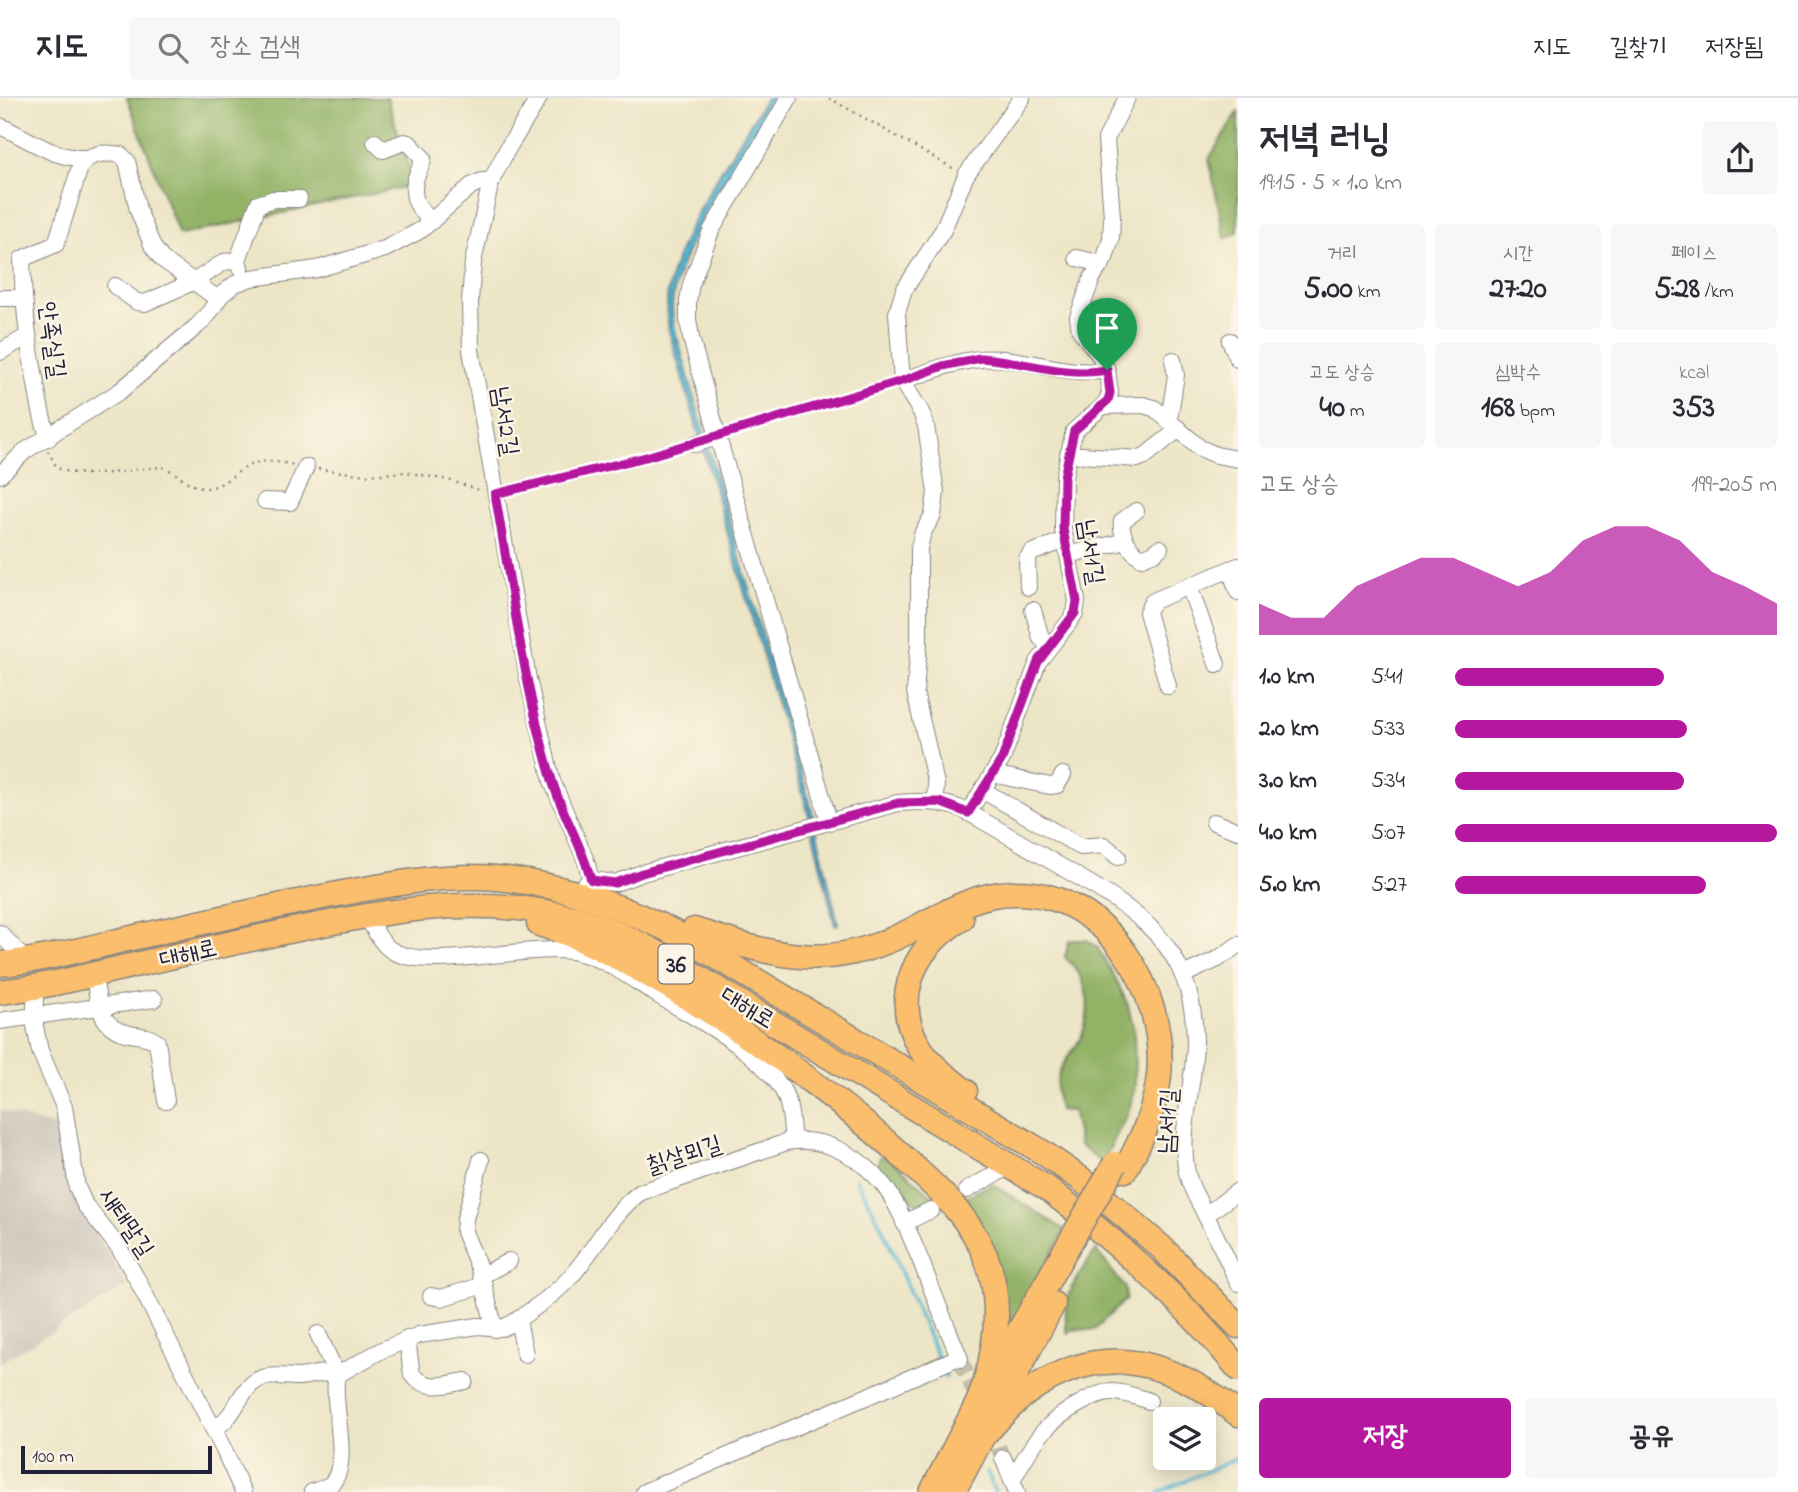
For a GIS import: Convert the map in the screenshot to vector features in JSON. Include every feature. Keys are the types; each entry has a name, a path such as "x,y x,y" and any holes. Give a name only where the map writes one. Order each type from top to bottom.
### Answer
{"highway":[{"name":"대해로","path":"0,964 377,887 452,878 504,878 583,886 737,967 1042,1152 1081,1180 1161,1247 1238,1326"},
{"path":"625,909 760,951 798,957 850,953 880,944 964,904 992,895 1034,893 1075,907 1103,928 1125,953 1146,993 1156,1024 1160,1057 1156,1094 1146,1129 1120,1167 1073,1253 953,1492"},
{"path":"1042,1152 940,1071 919,1046 908,1020 906,995 909,981 931,942 965,917 1006,905 1019,904 1051,910 1090,931 1115,957 1139,1003 1147,1037 1146,1080 1120,1167"},
{"name":"대해로","path":"0,992 278,933 442,905 505,907 560,914 638,942 1048,1189 1116,1244 1185,1309 1230,1341 1238,1368"},
{"path":"465,906 548,926 595,946 694,1002 759,1043 810,1080 886,1141 955,1206 973,1231 992,1273 996,1328 987,1379 979,1401"},
{"path":"932,1492 979,1401 1073,1253"},
{"path":"983,1436 1017,1401 1046,1381 1074,1369 1114,1361 1143,1364 1172,1372 1206,1390 1238,1414"}],"street":[{"name":"남서2길","path":"539,98 491,181 473,262 470,300 471,350 528,679 552,781 586,861 583,886"},
{"path":"789,98 711,231 691,284 688,301 691,338 714,438 826,822"},
{"path":"935,802 936,784 915,692 919,643 919,548 923,531 933,515 936,492 926,426 921,412 902,381 897,313 904,290 943,230 966,175 1022,98"},
{"path":"1103,406 1110,393 1107,370 1080,330 1077,317 1111,239 1106,139 1128,98"},
{"path":"0,126 72,159 86,158 93,154 121,155 127,161 138,211 153,247 162,259 218,299"},
{"path":"375,142 383,150 404,142 409,143 423,158 415,180 415,201 418,209 432,221"},
{"name":"안족실길","path":"49,438 43,424 28,336 21,252 56,244 80,167 86,158"},
{"path":"0,475 6,458 49,438 120,391 197,326 227,289 246,280 317,269 385,249 408,239 471,186 482,181 491,181"},
{"path":"246,280 238,260 258,204 274,199 299,199"},
{"path":"1077,258 1102,264"},
{"path":"115,286 137,302 145,303 193,282 224,262 238,260"},
{"path":"0,298 23,298"},
{"path":"0,352 28,336"},
{"path":"1230,341 1238,359"},
{"path":"902,381 943,366 980,358 1004,359 1079,373 1107,370"},
{"path":"1068,454 1137,459 1145,456 1174,425 1176,375 1173,359"},
{"path":"1103,406 1143,405 1154,408 1200,448 1216,456 1238,459"},
{"name":"남서1길","path":"968,813 1005,752 1038,662 1075,613 1077,601 1066,547 1064,477 1074,431 1103,406"},
{"path":"695,444 714,438"},
{"path":"265,501 290,502 306,467"},
{"path":"1136,511 1122,521 1121,527 1126,541 1134,553 1142,558 1160,548"},
{"path":"1028,587 1027,559 1031,552 1126,541"},
{"path":"1168,686 1147,612 1152,602 1234,567 1238,592"},
{"path":"1188,586 1217,664"},
{"path":"1033,611 1041,638 1049,646"},
{"path":"992,774 1050,786 1057,785 1063,775"},
{"path":"982,790 1081,847 1104,845 1118,858"},
{"name":"남서1길","path":"583,886 615,883 642,873 898,803 935,802 968,813 1114,898 1141,917 1163,941 1183,975 1192,1004 1195,1054 1186,1155 1188,1175 1238,1283"},
{"path":"1214,822 1238,831"},
{"path":"366,916 387,947 411,956 439,959 560,950 587,955 613,968 725,1037 760,1064 786,1097 793,1141"},
{"path":"0,933 25,960"},
{"path":"1183,975 1238,945"},
{"path":"94,974 103,1020 123,1033 151,1037 157,1042 166,1101"},
{"name":"새태말길","path":"35,986 35,1017 40,1051 64,1108 77,1187 85,1205 118,1248 137,1279 214,1429 243,1492"},
{"path":"0,1021 154,999"},
{"name":"칡살뫼길","path":"337,1375 382,1350 419,1335 478,1326 502,1328 518,1320 570,1277 608,1226 633,1197 641,1192 793,1141 813,1142 853,1157 869,1169 885,1187 904,1223 949,1362 644,1492"},
{"path":"481,1160 464,1232 483,1281 495,1329"},
{"path":"967,1190 1010,1166"},
{"path":"1206,1215 1238,1191"},
{"path":"904,1223 932,1210"},
{"path":"431,1296 441,1298 483,1281 509,1261"},
{"path":"518,1320 525,1354"},
{"path":"312,1492 326,1487 337,1474 341,1430 335,1384 337,1375 318,1334"},
{"path":"407,1339 412,1375 415,1378 436,1387 465,1381"},
{"path":"214,1429 225,1422 245,1390 258,1380 331,1373 337,1375"},
{"path":"1015,1486 1039,1435 1060,1414 1095,1395 1108,1392 1125,1392 1149,1401"},
{"path":"1003,1458 1015,1486"}],"path":[{"path":"829,98 966,175"},
{"path":"714,438 902,381"},
{"path":"49,438 48,454 57,468 65,472 160,467 168,468 187,483 205,488 220,484 257,463 279,462 366,475 391,472 420,474 495,494 695,444"}],"shaded area":[{"path":"0,1110 58,1128 70,1178 89,1222 127,1286 0,1363"}],"green space":[{"path":"127,98 387,98 414,185 179,235"},
{"path":"1238,112 1238,232 1225,239 1209,159"},
{"path":"1087,940 1097,947 1117,981 1128,1006 1134,1031 1135,1087 1128,1113 1102,1163 1078,1144 1073,1111 1059,1110 1057,1096 1059,1073 1079,1041 1087,1018 1084,986 1080,976 1065,957 1069,941"},
{"path":"886,1155 938,1201 929,1207 914,1202 876,1166 881,1156"},
{"path":"992,1184 1065,1230 1018,1315 1011,1320 1005,1317 987,1239 972,1211 961,1199"},
{"path":"1096,1250 1125,1288 1126,1299 1094,1330 1074,1329 1068,1334 1066,1309 1071,1289"}],"water":[{"path":"766,98 775,98 697,228 676,283 672,314 811,807 838,924 835,925 807,808 669,330 668,292 683,244 709,192"}],"waterway":[{"path":"856,1179 882,1227 939,1361"},
{"path":"942,1369 946,1377"},
{"path":"1159,1492 1238,1458"},
{"path":"987,1472 995,1492"}],"tunnel":[{"path":"960,1359 1003,1458"}],"route":[{"path":"980,358 1019,361 1079,373 1107,370 1110,393 1108,400 1074,431 1064,477 1063,529 1077,601 1075,613 1038,662 1002,759 968,813 939,802 898,803 642,873 615,883 591,880 586,861 552,781 528,679 495,494 517,491 646,457 770,422 943,366 980,358"}]}
